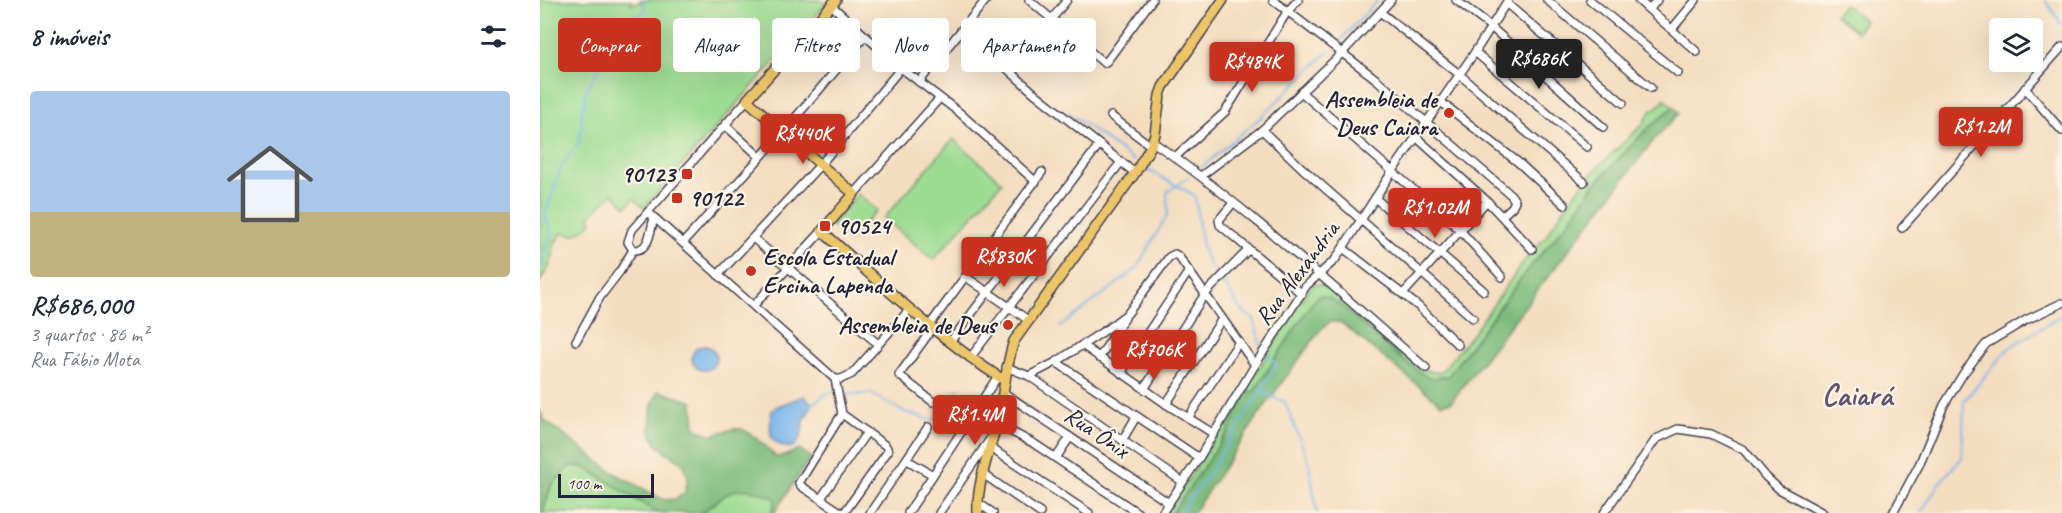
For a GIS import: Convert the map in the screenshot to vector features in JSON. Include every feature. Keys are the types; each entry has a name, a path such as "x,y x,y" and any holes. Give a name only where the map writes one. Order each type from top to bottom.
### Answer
{"main road":[{"path":"977,509 989,447 1004,393 1002,378 1014,341 1136,173 1152,144 1163,87 1223,0"},
{"path":"833,3 747,100 854,194 822,231 909,310 970,358 1002,378"}],"street":[{"path":"972,18 986,0"},
{"path":"1029,0 1049,18"},
{"path":"1053,18 1067,0"},
{"path":"1096,58 1102,63 1107,61 1152,0"},
{"path":"1273,0 1376,79 1511,195 1515,201 1502,216"},
{"path":"1174,157 1229,107 1287,12 1298,0"},
{"path":"1201,176 1262,130 1341,54 1391,0"},
{"path":"1456,0 1491,27 1603,127"},
{"path":"1547,0 1651,88"},
{"path":"1590,0 1678,73"},
{"path":"1638,0 1697,52"},
{"path":"1650,9 1657,0"},
{"path":"1672,29 1696,0"},
{"path":"1507,2 1623,103"},
{"name":"Rua Alexandria","path":"1162,513 1306,286 1335,260 1507,2"},
{"path":"833,3 872,42"},
{"path":"1380,12 1459,74 1584,182"},
{"path":"919,82 961,31"},
{"path":"683,243 784,131 865,36"},
{"path":"1902,228 2062,47"},
{"path":"1475,52 1587,147"},
{"path":"718,275 821,164 898,72"},
{"path":"906,72 960,113 1036,182"},
{"path":"1011,72 1136,173"},
{"path":"2025,88 2062,131"},
{"path":"1301,92 1460,230 1502,277"},
{"path":"854,194 939,99"},
{"path":"651,215 645,246 641,249 633,249 627,242 629,236 651,215 747,100"},
{"path":"1441,102 1512,157 1565,205"},
{"path":"1111,116 1201,176 1426,369"},
{"path":"725,125 760,157"},
{"path":"1262,130 1283,152 1473,318"},
{"path":"1416,137 1487,201 1533,249"},
{"path":"950,342 1099,145"},
{"path":"970,358 1011,308 1121,162"},
{"path":"933,402 898,375 1042,172"},
{"path":"1375,198 1484,291"},
{"path":"1403,294 1487,201"},
{"path":"1233,203 1219,223 1302,294"},
{"path":"651,215 835,379 842,414 886,446 888,451 843,513 801,486 800,480 842,414"},
{"path":"754,305 822,231"},
{"path":"753,238 878,344"},
{"path":"1343,248 1403,294 1458,345"},
{"path":"576,341 600,297 633,249"},
{"path":"1144,389 1205,294 1248,250"},
{"path":"1100,358 1128,313 1172,255 1179,257 1256,364"},
{"path":"1121,374 1189,271"},
{"path":"966,277 1028,320"},
{"path":"1893,513 1919,465 1944,405 1963,374 1986,344 2026,320 2062,303"},
{"path":"835,379 852,374 909,310"},
{"path":"1029,376 1056,362 1128,313"},
{"path":"1166,404 1222,319"},
{"path":"1188,418 1239,342"},
{"path":"1082,345 1121,374 1214,434"},
{"path":"1056,362 1199,458"},
{"path":"1006,367 1029,376 1183,482"},
{"path":"908,513 1002,378"},
{"name":"Rua Ônix","path":"1004,393 1169,503"},
{"path":"1123,439 1137,417"},
{"path":"997,424 1056,458 1138,513"},
{"path":"870,513 928,427"},
{"path":"1604,513 1656,439 1678,429 1711,434 1744,450 1779,489 1823,513"},
{"path":"820,498 867,432"},
{"path":"939,513 974,459 993,435"},
{"path":"1056,458 1070,437"},
{"path":"989,447 1089,513"},
{"path":"907,460 933,475"},
{"path":"983,474 1040,513"},
{"path":"977,509 993,513"}],"green space":[{"path":"540,0 631,0 631,3 641,3 640,0 821,0 826,4 814,18 772,18 772,65 644,208 634,198 626,207 613,193 590,216 592,222 586,228 574,235 562,233 554,244 549,267 540,281"},
{"path":"1844,4 1865,21 1857,32 1835,15"},
{"path":"1664,99 1673,107 1644,132 1594,185 1570,220 1525,273 1448,376 1426,377 1342,306 1311,304 1254,391 1242,400 1227,433 1172,513 1166,513 1307,291 1314,284 1325,285 1422,369 1437,373 1442,371 1474,332 1525,260 1544,239 1575,193 1594,171 1643,124 1650,112"},
{"path":"1673,107 1679,113 1653,141 1451,402 1441,404 1340,322 1330,322 1321,329 1267,403 1193,513 1172,513 1227,433 1247,392 1254,391 1311,304 1320,295 1339,304 1422,374 1434,378 1448,376 1525,273 1570,220 1594,185 1644,132"},
{"path":"953,139 1002,182 933,260 884,218"},
{"path":"858,194 877,210 850,241 831,225"},
{"path":"659,391 693,402 695,429 712,435 742,429 757,438 776,457 799,449 811,457 774,513 771,513 776,499 744,489 729,493 702,513 658,513 584,467 570,466 551,486 543,513 540,513 540,411 544,420 614,473 664,500 676,499 685,492 688,478 684,465 656,444 650,430 652,404"},
{"path":"569,466 584,467 658,512 670,513 543,513 551,485"},
{"path":"735,489 754,489 776,499 771,513 702,513"}],"water":[{"path":"699,346 709,346 716,353 716,363 709,370 699,370 692,363 692,353"},
{"path":"804,396 812,404 804,421 800,438 794,446 782,446 771,435 772,411 778,406"}],"waterway":[{"path":"540,267 544,264 546,248 552,235 545,215 562,165 579,142 584,94 600,66 604,51 619,42 625,29 644,12 645,0"},
{"path":"1336,45 1378,0"},
{"path":"2045,0 2062,25"},
{"path":"1202,167 1261,117 1329,51"},
{"path":"1068,112 1135,161"},
{"path":"1146,169 1194,195 1202,245 1216,275"},
{"path":"1060,327 1136,269 1168,214 1167,192 1189,177"},
{"path":"1223,283 1238,306 1254,319 1261,348"},
{"path":"1921,513 1939,483 1962,458 1964,401 2009,348 2062,315"},
{"path":"1180,513 1211,470 1277,365 1268,355"},
{"path":"810,405 826,394 834,392 855,395 870,393 902,411 933,421 959,388"},
{"path":"1262,392 1285,402 1309,463 1317,513"}],"place":[{"name":"Assembleia de Deus Caiara","path":"1449,113"},
{"name":"90123","path":"687,174"},
{"name":"90122","path":"677,198"},
{"name":"90524","path":"825,226"},
{"name":"Escola Estadual Ercina Lapenda","path":"751,271"},
{"name":"Assembleia de Deus","path":"1008,325"}],"district":[{"name":"Caiará","path":"1857,395"}]}
